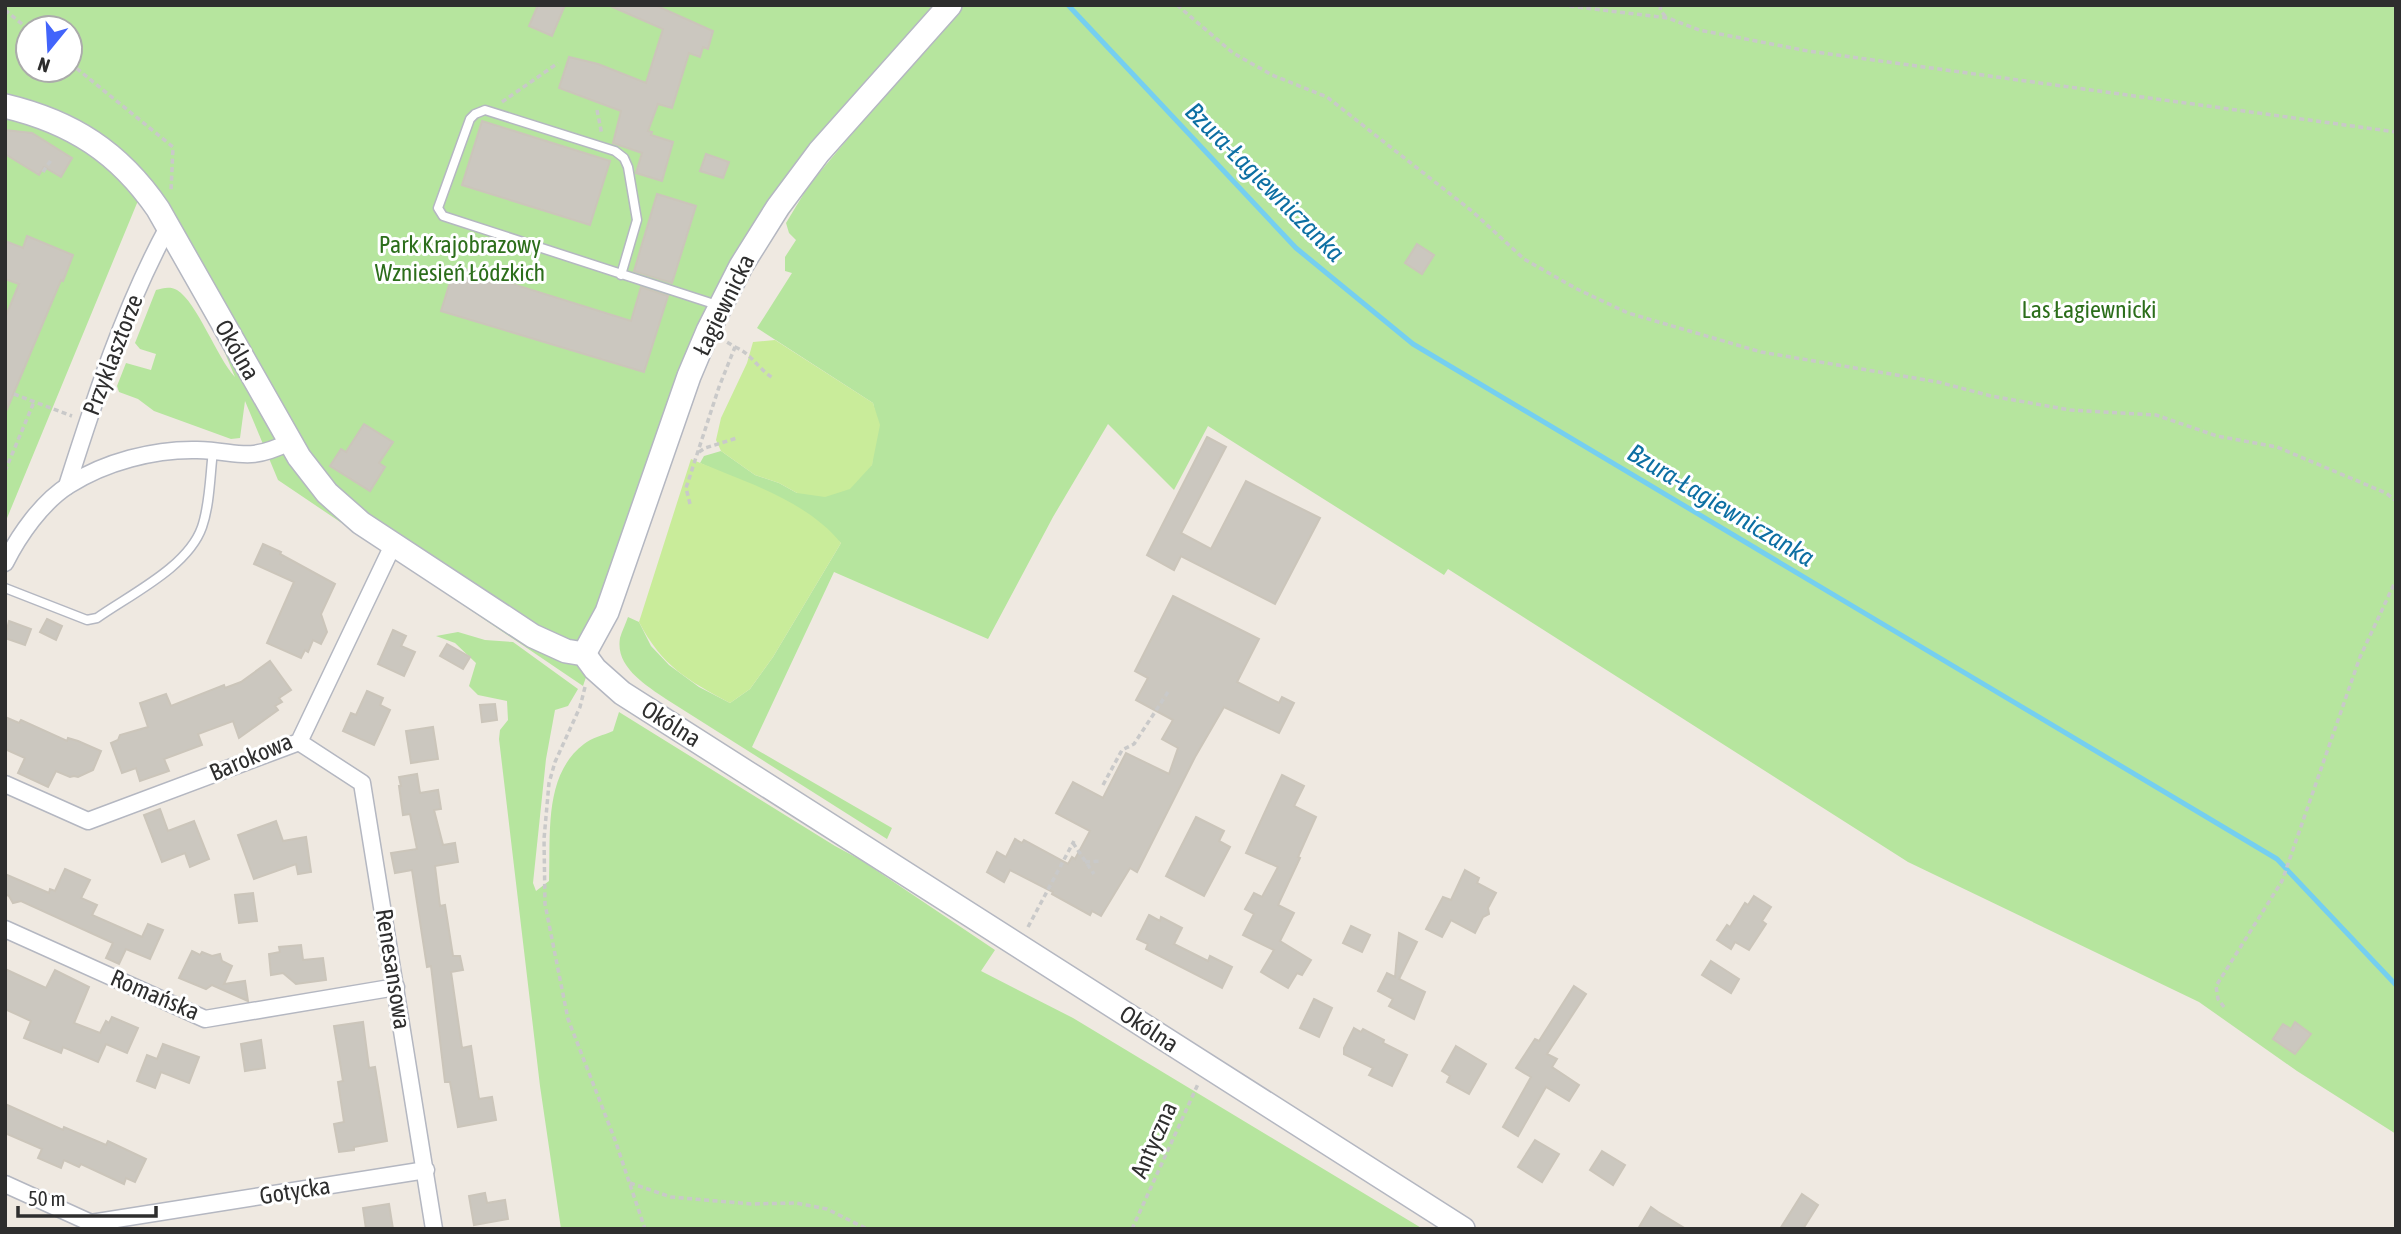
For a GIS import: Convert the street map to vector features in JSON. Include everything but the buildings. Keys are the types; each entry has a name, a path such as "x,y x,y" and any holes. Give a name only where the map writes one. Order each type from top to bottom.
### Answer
{"street":[{"name":"Łagiewnicka","path":"584,654 607,612 689,376 720,306 759,236 819,152 950,5"},
{"name":"Okólna","path":"5,106 59,123 85,137 108,153 134,177 168,227 290,442 310,472 339,506 393,545 533,636 566,651 584,654 595,669 622,693 1463,1229"},
{"name":"Przyklasztorze","path":"67,486 98,390 143,276 168,227"},
{"name":"Przyklasztorze","path":"5,563 9,546 67,486 104,468 146,456 179,451 256,455 290,442"},
{"name":"Barokowa","path":"5,784 88,821 299,742 393,545"},
{"name":"Renesansowa","path":"299,742 362,783 434,1229"},
{"name":"Romańska","path":"5,929 205,1019 396,987"},
{"name":"Gotycka","path":"5,1184 91,1223 426,1170"}],"lane":[{"path":"621,275 637,220 624,158 615,150 489,111 479,111 470,119 438,208 440,214 621,275 720,306"},
{"path":"5,587 87,620 97,618 184,557 196,541 203,524 213,451"}],"path":[{"path":"1177,5 1233,53 1272,75 1327,97 1473,212 1524,259 1577,289 1628,313 1761,352 1938,382 1991,397 2070,410 2156,415 2217,436 2277,447 2386,493 2396,501"},
{"path":"1561,5 1668,18 1699,30 1808,51 2396,132"},
{"path":"1661,5 1660,10 1668,18"},
{"path":"489,111 558,64"},
{"path":"84,74 173,147 170,199"},
{"path":"597,110 605,147"},
{"path":"43,172 51,160"},
{"path":"718,336 752,358 759,370 773,378"},
{"path":"690,504 686,488 719,387 736,348"},
{"path":"14,394 72,416"},
{"path":"5,471 34,402"},
{"path":"697,454 705,448 737,438"},
{"path":"5,452 12,455"},
{"path":"2224,1007 2218,999 2216,986 2282,881 2360,657 2396,580"},
{"path":"584,654 584,694 555,762 549,783 544,839 545,904 568,1019 645,1229"},
{"path":"1103,785 1122,750 1134,744 1168,692"},
{"path":"1027,933 1073,841 1094,874"},
{"path":"1085,862 1102,862"},
{"name":"Antyczna","path":"1132,1229 1206,1065"},
{"path":"629,1183 671,1197 751,1204 806,1205 827,1209 867,1229"}],"green space":[{"path":"5,5 2396,5 2396,1134 2297,1071 2199,1002 1908,862 1448,569 1444,575 1208,426 1174,490 1108,424 1053,517 988,639 834,572 752,747 892,828 887,839 658,694 634,674 622,658 620,638 628,617 639,622 651,646 669,665 699,687 730,703 750,689 773,657 841,543 784,500 700,463 704,456 721,451 755,475 779,483 797,493 872,465 875,412 873,403 757,328 792,273 785,271 785,257 796,240 789,233 786,223 809,185 887,92 857,118 722,276 583,686 278,480 245,401 240,438 231,439 154,411 138,399 119,392 117,386 126,363 151,370 156,354 140,349 135,343 156,290 164,288 177,290 192,306 235,377 162,203 142,191 5,523"},
{"path":"775,340 873,403 880,425 872,465 850,489 825,497 797,493 779,483 755,475 721,451 716,440 721,418 747,363 753,342"},
{"path":"691,459 791,503 810,514 841,543 773,657 750,689 730,703 677,670 657,650 639,622"},
{"path":"458,632 485,640 513,642 578,689 568,706 555,710 546,759 533,883 536,891 549,881 552,807 562,772 571,757 584,744 613,731 619,712 861,860 995,950 981,971 1073,1018 1423,1229 561,1229 540,1086 499,739 500,730 508,720 507,701 478,695 469,686 476,663 455,643 436,636"}],"waterway":[{"name":"Bzura-Łagiewniczanka","path":"1068,5 1296,248 1413,344 2277,859 2396,985"}],"park label":[{"name":"Park Krajobrazowy Wzniesień Łódzkich","path":"460,259"},
{"name":"Las Łagiewnicki","path":"2089,310"}]}
